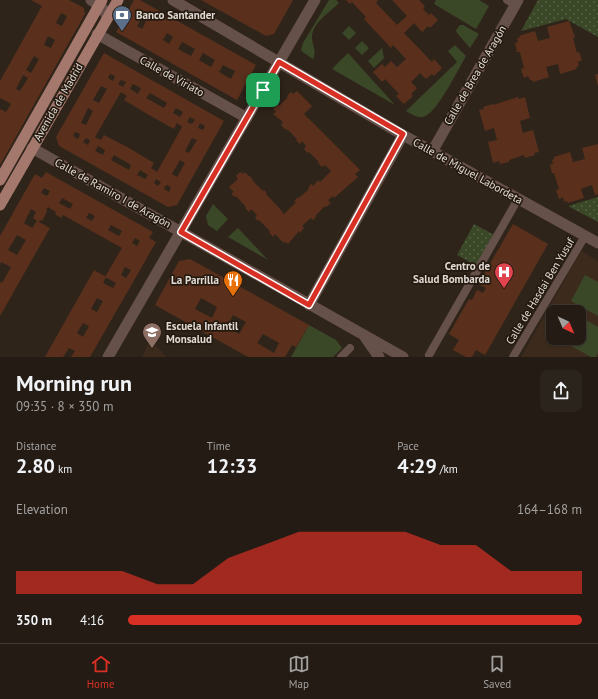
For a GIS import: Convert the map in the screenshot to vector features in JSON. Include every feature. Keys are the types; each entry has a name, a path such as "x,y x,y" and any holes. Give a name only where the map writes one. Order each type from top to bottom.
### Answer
{"main road":[{"name":"Avenida de Madrid","path":"0,205 97,34 118,0"},
{"name":"Avenida de Madrid","path":"0,180 97,2"}],"street":[{"name":"Calle de Miguel Labordeta","path":"172,0 403,134 598,243"},
{"path":"108,357 315,0"},
{"path":"97,2 105,11 107,17"},
{"name":"Calle de Brea de Aragón","path":"433,150 514,2"},
{"name":"Calle de Viriato","path":"97,34 247,118"},
{"path":"309,305 403,134"},
{"name":"Calle de Ramiro I de Aragón","path":"32,148 403,357"},
{"path":"429,355 518,199"},
{"name":"Calle de Hasdai Ben Yusuf","path":"513,357 586,236"},
{"path":"363,335 379,357"},
{"path":"341,357 350,348"}],"shaded area":[{"path":"581,251 598,261 598,357 521,357 546,313 546,345 586,345 586,305 550,305"},
{"name":"Escuela Infantil Monsalud","path":"151,340 166,357 142,357"}],"green space":[{"path":"329,0 336,0 339,3 318,22 315,27 312,37 314,50 313,59 301,50 303,43"},
{"path":"436,0 479,0 489,6 476,29 434,4"},
{"path":"538,0 598,0 598,37 566,19 521,31"},
{"path":"460,25 463,25 479,34 470,48 457,33 456,30"},
{"path":"349,26 356,33 349,40 342,33"},
{"path":"362,41 369,48 362,55 355,48"},
{"path":"455,45 466,56 440,100 428,114 423,117 416,116 406,111 457,62 448,51"},
{"path":"382,48 384,58 374,68 368,61"},
{"path":"348,53 395,105 332,69"},
{"path":"598,197 598,222 568,206"},
{"path":"213,204 228,219 217,231 208,225 206,216"},
{"path":"474,224 496,236 479,267 457,255"},
{"path":"238,228 268,260 228,237"},
{"path":"585,275 598,282 598,316 586,309 586,305 578,305 571,301"},
{"path":"586,320 598,327 598,353 596,357 591,357 570,345 586,345"},
{"path":"309,325 336,340 342,348 333,357 291,357"}],"building":[{"path":"31,0 69,0 84,8 85,14 0,165 0,109 6,112 11,104 0,98 0,81 42,6","holes":["61,13 67,16 62,26 56,23","48,36 55,40 51,48 44,45","34,56 39,59 31,73 26,70","23,75 28,78 20,91 16,89"]},
{"path":"134,0 140,0 256,65 237,100 116,32","holes":["141,19 146,22 142,29 137,26","167,33 173,37 169,44 163,40","182,42 195,49 191,56 178,49","203,53 215,60 211,67 199,60","223,65 235,71 231,79 219,72"]},
{"path":"201,0 293,0 274,34 266,36"},
{"path":"346,0 378,0 376,3 397,25 407,16 392,0 419,0 425,6 423,9 429,15 431,13 438,20 430,28 428,26 422,32 414,23 404,33 432,62 434,59 442,68 434,76 432,74 426,79 420,73 411,82 417,88 411,94 413,96 404,104 396,96 399,94 385,79 382,82 373,72 382,64 385,67 391,61 397,67 406,59 393,45 391,48 364,19 366,17 352,2 350,4"},
{"path":"569,21 575,37 573,38 577,53 579,52 582,60 578,62 579,66 576,67 577,69 560,74 558,64 546,67 549,77 533,82 528,76 524,78 521,69 524,68 520,52 517,52 515,43 518,42 517,38 535,31 538,41 550,38 547,27"},
{"path":"104,53 224,121 177,205 168,207 59,146 56,137","holes":["110,74 115,76 113,81 108,78","121,80 126,82 123,87 118,84","133,84 141,88 138,94 130,89","101,86 107,89 99,103 93,100","121,92 127,96 124,100 149,115 174,129 177,123 182,127 157,172 151,168 154,163 104,135 101,140 95,137","150,93 167,103 164,108 146,98","88,108 93,111 86,125 81,123","176,108 183,112 180,117 173,113","190,117 195,120 192,124 187,122","200,123 205,126 203,130 198,128","75,132 80,134 78,139 73,136","86,138 90,140 88,145 83,142","192,138 197,140 189,153 185,151","98,146 105,150 103,155 95,151","114,155 131,165 129,170 111,160","180,160 185,163 177,177 172,174","140,170 148,175 145,179 137,175","156,179 161,182 158,186 154,183","166,185 171,187 169,192 164,189"]},
{"path":"598,74 598,86 595,75"},
{"path":"297,91 312,106 304,114 360,170 355,174 358,177 334,198 333,196 328,200 331,203 326,207 325,206 313,220 311,218 302,226 304,228 300,233 299,231 288,244 286,242 284,243 275,234 273,237 269,232 270,231 255,218 257,215 251,209 249,212 236,196 235,197 231,194 234,192 229,187 238,179 236,176 240,172 243,174 244,172 253,179 252,180 263,191 264,190 267,193 266,194 284,214 296,202 294,201 298,197 299,198 309,189 308,188 311,184 313,186 318,180 320,182 331,171 325,165 322,167 309,152 308,153 304,149 306,146 302,141 300,144 287,129 286,130 281,125 283,122 273,114 276,112 273,109 278,105 279,106 291,92 293,94"},
{"path":"518,97 519,99 525,97 530,118 520,121 523,133 533,130 539,152 525,158 524,155 509,160 509,162 500,164 499,161 493,163 488,142 497,140 494,128 485,131 479,110 484,109 483,107"},
{"path":"598,144 598,194 595,195 592,185 581,189 584,198 568,203 567,201 564,202 563,197 559,199 556,190 559,189 550,165 553,164 552,160 554,157 570,152 573,162 585,159 582,148"},
{"path":"46,172 153,232 149,238 156,242 90,357 71,357 75,351 69,348 63,357 45,357 94,270 105,277 122,248 63,215 61,218 55,214 56,212 48,207 42,221 40,220 39,222 50,228 0,316 0,282 2,283 11,267 1,262 0,265 0,236 35,174 42,178","holes":["44,188 50,191 47,196 41,193","62,198 73,204 70,209 59,203","31,209 36,212 33,218 37,221 32,228 24,223","89,213 95,216 92,221 86,218","111,225 122,231 119,236 108,230","17,235 26,240 17,255 8,250","135,238 140,241 137,246 132,243","125,267 131,270 126,278 121,275","106,277 116,283 113,288 103,283","97,298 103,301 97,312 91,309","83,323 89,326 83,337 77,333"]},
{"name":"Centro de Salud Bombarda","path":"513,224 548,244 485,355 476,350 472,357 466,357 453,350 459,340 449,334 469,299 472,300 477,290 483,293 486,288 480,285 486,275 484,274"},
{"path":"190,259 309,325 296,347 292,345 285,357 248,357 155,305 179,261","holes":["201,298 217,307 212,318 195,309","233,315 246,322 239,334 227,327","263,334 279,343 274,353 257,343"]}],"place":[{"name":"Banco Santander","path":"122,32"},
{"name":"Centro de Salud Bombarda","path":"504,289"},
{"name":"La Parrilla","path":"233,297"},
{"name":"Escuela Infantil Monsalud","path":"152,349"}],"route":[{"path":"279,62 403,134 309,305 181,232 263,90 279,62"}]}
